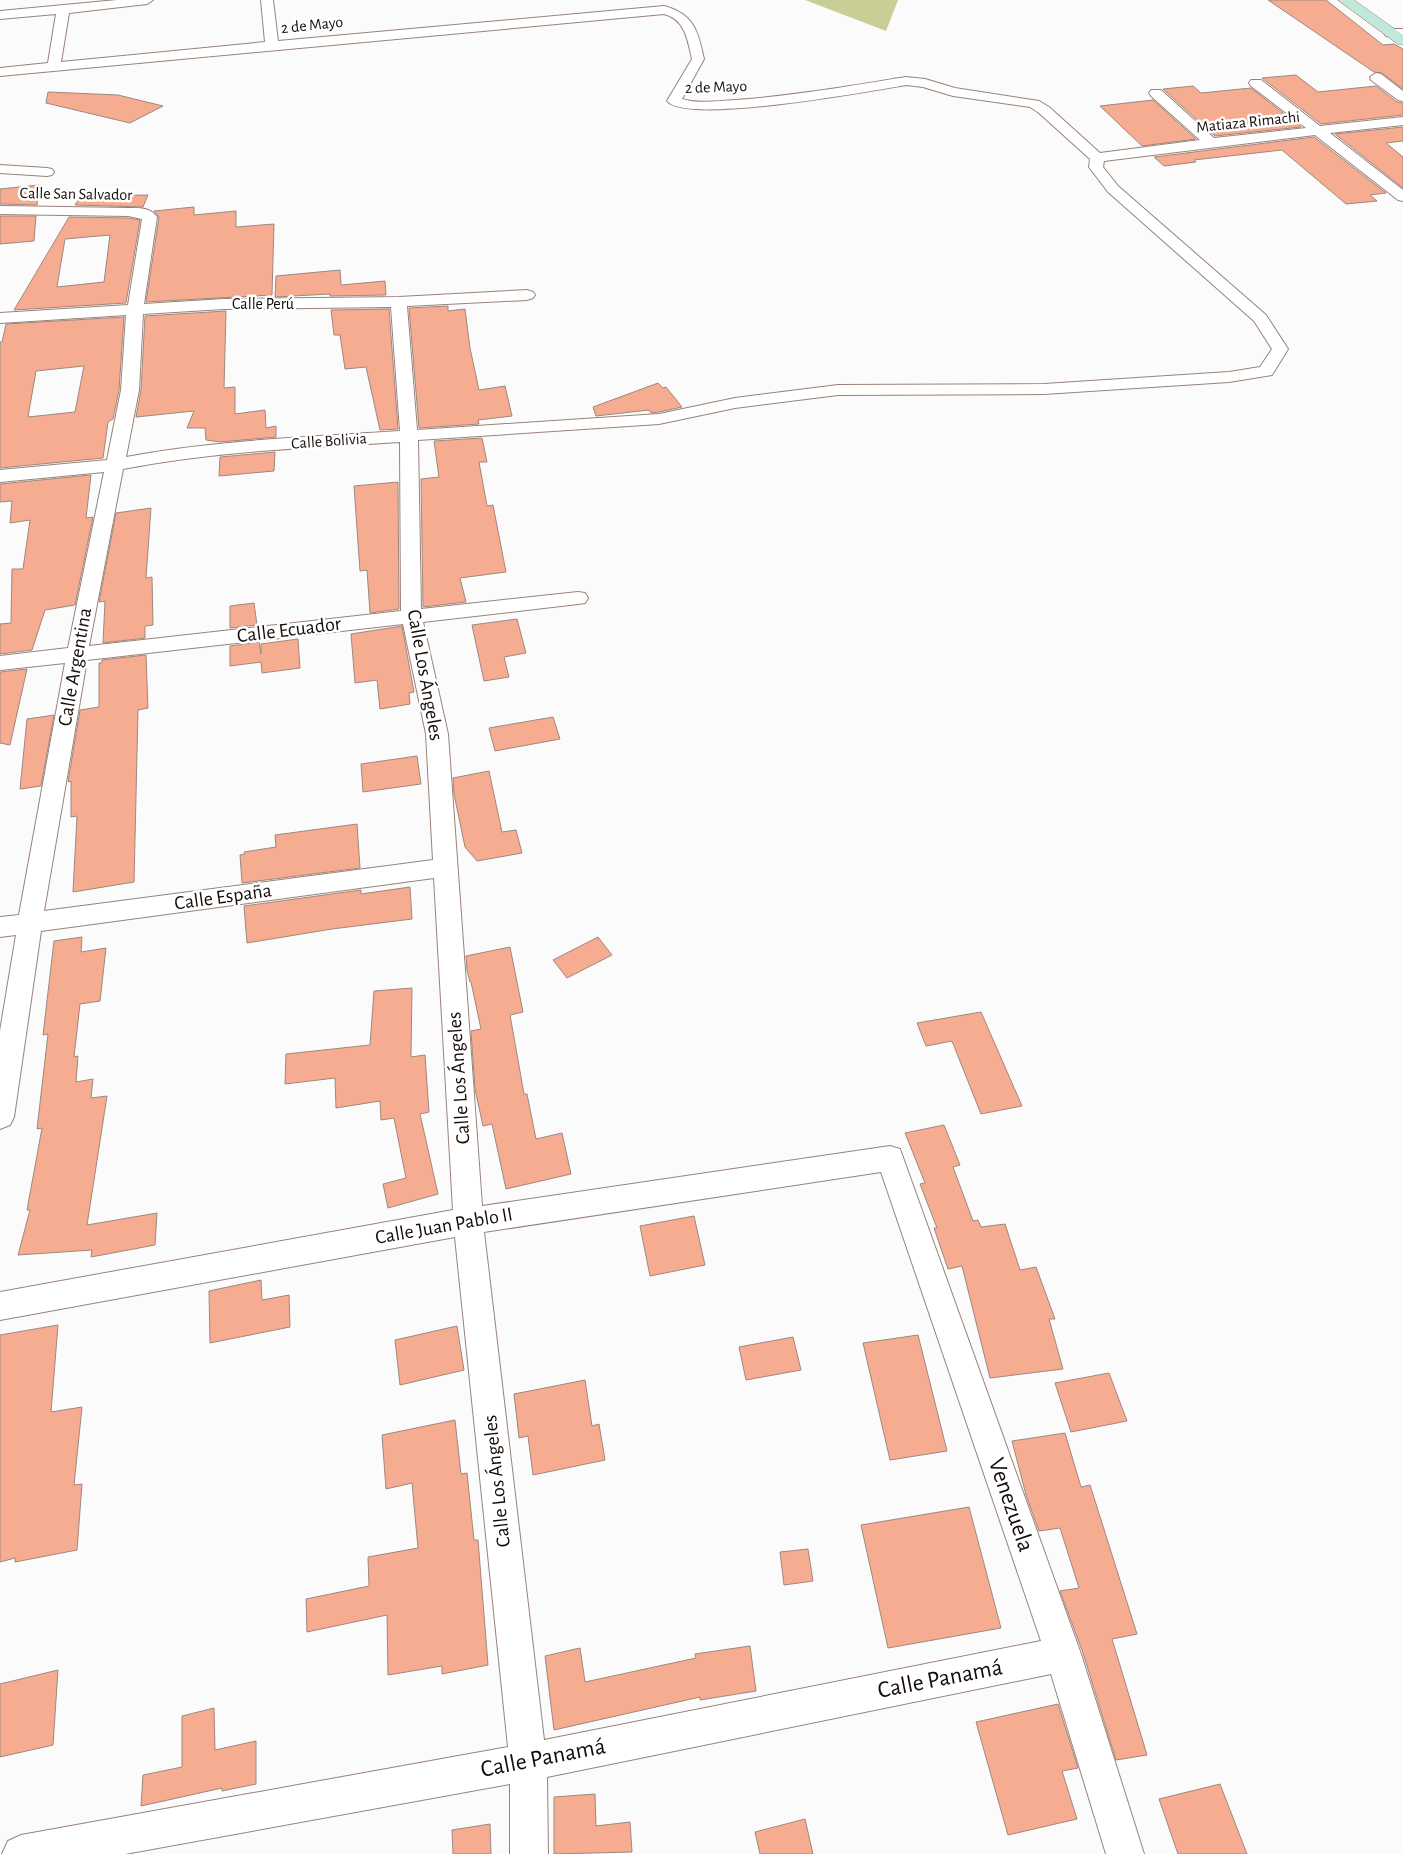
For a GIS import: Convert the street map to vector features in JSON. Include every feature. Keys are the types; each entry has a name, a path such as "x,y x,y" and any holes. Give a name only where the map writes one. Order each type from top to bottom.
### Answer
{"street":[{"path":"0,15 147,0"},
{"path":"267,0 272,46"},
{"path":"1345,0 1396,33 1403,41"},
{"name":"2 de Mayo","path":"0,72 656,9 672,11 684,19 691,30 698,59 674,101 677,105 686,107 714,106 783,100 906,81 916,82 953,92 1034,104 1044,110 1097,158"},
{"path":"54,67 63,10"},
{"path":"1376,77 1403,97"},
{"path":"1256,83 1403,197"},
{"path":"1156,93 1211,143"},
{"name":"Matiaza Rimachi","path":"1097,158 1403,121"},
{"name":"Calle Bolivia","path":"0,476 115,465 177,452 659,419 735,404 838,390 1044,389 1229,377 1266,371 1280,349 1260,318 1113,189 1096,167 1097,158"},
{"path":"0,170 47,172"},
{"name":"Calle San Salvador","path":"0,210 128,212 144,213 150,217"},
{"name":"Calle Argentina","path":"0,1117 30,923 76,654 130,390 135,309 150,217"},
{"name":"Calle Perú","path":"0,318 224,304 399,302 527,295"},
{"name":"Calle Los Ángeles","path":"399,302 409,436 411,615 437,734 468,1221 528,1762 529,1854"},
{"name":"Calle Ecuador","path":"0,663 411,615 578,598"},
{"name":"Calle España","path":"0,927 446,867"},
{"name":"Calle Juan Pablo II","path":"0,1306 468,1221 890,1158"},
{"name":"Venezuela","path":"890,1158 1063,1654 1125,1854"},
{"name":"Calle Panamá","path":"21,1854 528,1762 1063,1654"}],"green space":[{"path":"805,0 898,0 886,31"}],"building":[{"path":"1268,0 1326,0 1383,45 1394,44 1403,49 1403,89 1382,73 1374,72"},
{"path":"1296,75 1318,92 1376,86 1397,102 1403,103 1403,115 1321,124 1262,78"},
{"path":"1193,86 1201,93 1251,88 1301,127 1215,136 1163,89"},
{"path":"48,92 118,95 163,106 130,123 46,103"},
{"path":"1153,100 1196,139 1142,146 1100,106"},
{"path":"1403,127 1403,141 1386,143 1403,157 1403,188 1335,134"},
{"path":"1314,137 1386,193 1370,195 1377,201 1346,204 1282,150 1194,160 1196,162 1164,166 1154,157"},
{"path":"39,185 37,205 0,204 0,189"},
{"path":"148,195 143,207 75,205 81,196"},
{"path":"194,207 194,215 236,211 236,227 274,224 272,295 146,302 159,217 154,211"},
{"path":"0,216 36,216 34,241 0,244"},
{"path":"69,217 140,220 126,303 14,310","holes":["110,235 104,282 57,287 65,239"]},
{"path":"340,270 341,285 385,281 386,295 330,296 330,294 275,297 276,276"},
{"path":"448,306 448,311 465,309 470,348 479,390 505,386 512,416 478,420 479,424 419,428 409,308"},
{"path":"389,309 398,429 380,430 366,367 345,369 340,335 334,335 331,310"},
{"path":"226,311 224,388 235,387 235,414 265,410 266,428 276,426 276,437 220,442 206,440 205,428 187,428 194,411 136,417 141,390 145,316"},
{"path":"124,317 119,390 113,419 108,422 103,458 0,468 0,342 2,342 6,324","holes":["84,366 75,412 28,417 36,371"]},
{"path":"658,383 663,388 666,387 682,407 651,413 649,410 596,416 593,407"},
{"path":"482,438 487,462 479,462 487,506 493,505 506,572 460,578 466,602 423,607 421,479 439,477 434,441"},
{"path":"275,452 274,471 219,476 220,457"},
{"path":"91,475 86,518 93,517 75,605 45,610 32,650 0,654 0,624 11,623 12,569 23,569 30,520 10,523 12,501 0,502 0,484"},
{"path":"398,482 399,609 370,613 367,570 360,571 354,486"},
{"path":"151,508 146,578 152,577 153,625 145,626 145,638 103,643 105,601 99,602 116,513"},
{"path":"254,603 257,625 230,628 230,606"},
{"path":"517,619 526,653 504,657 509,677 484,681 472,625"},
{"path":"402,626 414,692 409,693 410,704 380,709 377,680 355,683 351,634"},
{"path":"298,639 300,668 262,673 261,662 230,666 230,646 259,642 261,654 261,644"},
{"path":"146,655 148,708 138,710 134,882 73,892 77,816 71,817 71,781 68,782 80,710 99,707 99,663 102,663 102,660"},
{"path":"27,669 10,745 0,743 0,672"},
{"path":"54,715 41,786 20,789 27,719"},
{"path":"553,717 560,739 495,751 489,728"},
{"path":"417,756 421,784 363,792 361,764"},
{"path":"489,771 502,832 516,830 522,853 477,861 465,847 454,794 453,778"},
{"path":"357,824 360,868 242,883 240,855 245,854 244,852 276,847 275,835"},
{"path":"410,887 412,919 332,929 247,943 244,906 361,890 361,894"},
{"path":"82,937 81,952 106,948 100,1001 80,1004 74,1057 78,1056 76,1082 93,1079 91,1098 107,1096 87,1225 157,1213 155,1245 91,1257 92,1250 18,1255 30,1210 27,1210 42,1128 37,1129 48,1034 43,1035 54,941"},
{"path":"598,937 612,955 567,978 553,960"},
{"path":"510,947 523,1012 510,1015 524,1094 527,1094 536,1139 562,1133 571,1174 506,1189 492,1124 483,1126 475,1089 471,1031 481,1029 467,970 466,956"},
{"path":"412,988 411,1057 425,1055 429,1112 420,1114 438,1194 388,1208 383,1184 406,1178 394,1118 381,1120 380,1101 336,1108 335,1078 285,1084 286,1054 370,1045 374,991"},
{"path":"981,1012 1022,1106 981,1114 952,1041 926,1046 917,1023"},
{"path":"944,1125 960,1165 953,1167 973,1221 978,1220 981,1227 1005,1224 1020,1270 1036,1267 1055,1319 1049,1319 1063,1369 990,1378 962,1266 948,1269 934,1228 937,1228 920,1184 925,1183 905,1133"},
{"path":"694,1216 705,1265 650,1276 640,1226"},
{"path":"261,1280 262,1300 289,1295 290,1327 210,1343 209,1291"},
{"path":"58,1325 51,1412 82,1407 74,1485 82,1484 77,1550 15,1562 15,1558 0,1562 0,1335"},
{"path":"457,1326 464,1370 400,1385 395,1340"},
{"path":"918,1335 947,1451 890,1460 863,1343"},
{"path":"793,1337 801,1370 746,1380 739,1347"},
{"path":"1109,1373 1127,1421 1071,1432 1055,1383"},
{"path":"585,1380 592,1426 599,1424 605,1460 533,1475 528,1436 519,1438 514,1394"},
{"path":"455,1420 461,1474 467,1473 474,1540 478,1540 488,1665 442,1674 442,1666 388,1675 387,1615 307,1632 306,1599 369,1586 368,1557 418,1548 412,1483 386,1489 382,1435"},
{"path":"1065,1433 1081,1487 1090,1485 1137,1634 1112,1639 1147,1755 1116,1760 1083,1653 1060,1591 1079,1588 1060,1528 1039,1531 1026,1495 1012,1441"},
{"path":"969,1507 1001,1628 888,1648 861,1525"},
{"path":"808,1549 813,1581 784,1585 780,1552"},
{"path":"750,1646 756,1691 700,1700 700,1697 554,1730 545,1656 580,1648 585,1682 696,1658 695,1654"},
{"path":"58,1670 53,1745 0,1757 0,1684"},
{"path":"1058,1704 1078,1768 1062,1771 1077,1819 1008,1835 976,1722"},
{"path":"214,1708 215,1750 256,1741 256,1784 222,1791 222,1788 141,1806 143,1775 182,1767 182,1716"},
{"path":"1220,1784 1247,1854 1178,1854 1159,1799"},
{"path":"595,1794 596,1826 630,1822 632,1852 554,1854 554,1797"},
{"path":"805,1819 813,1854 760,1854 755,1832"},
{"path":"490,1824 491,1854 453,1854 452,1830"}]}
